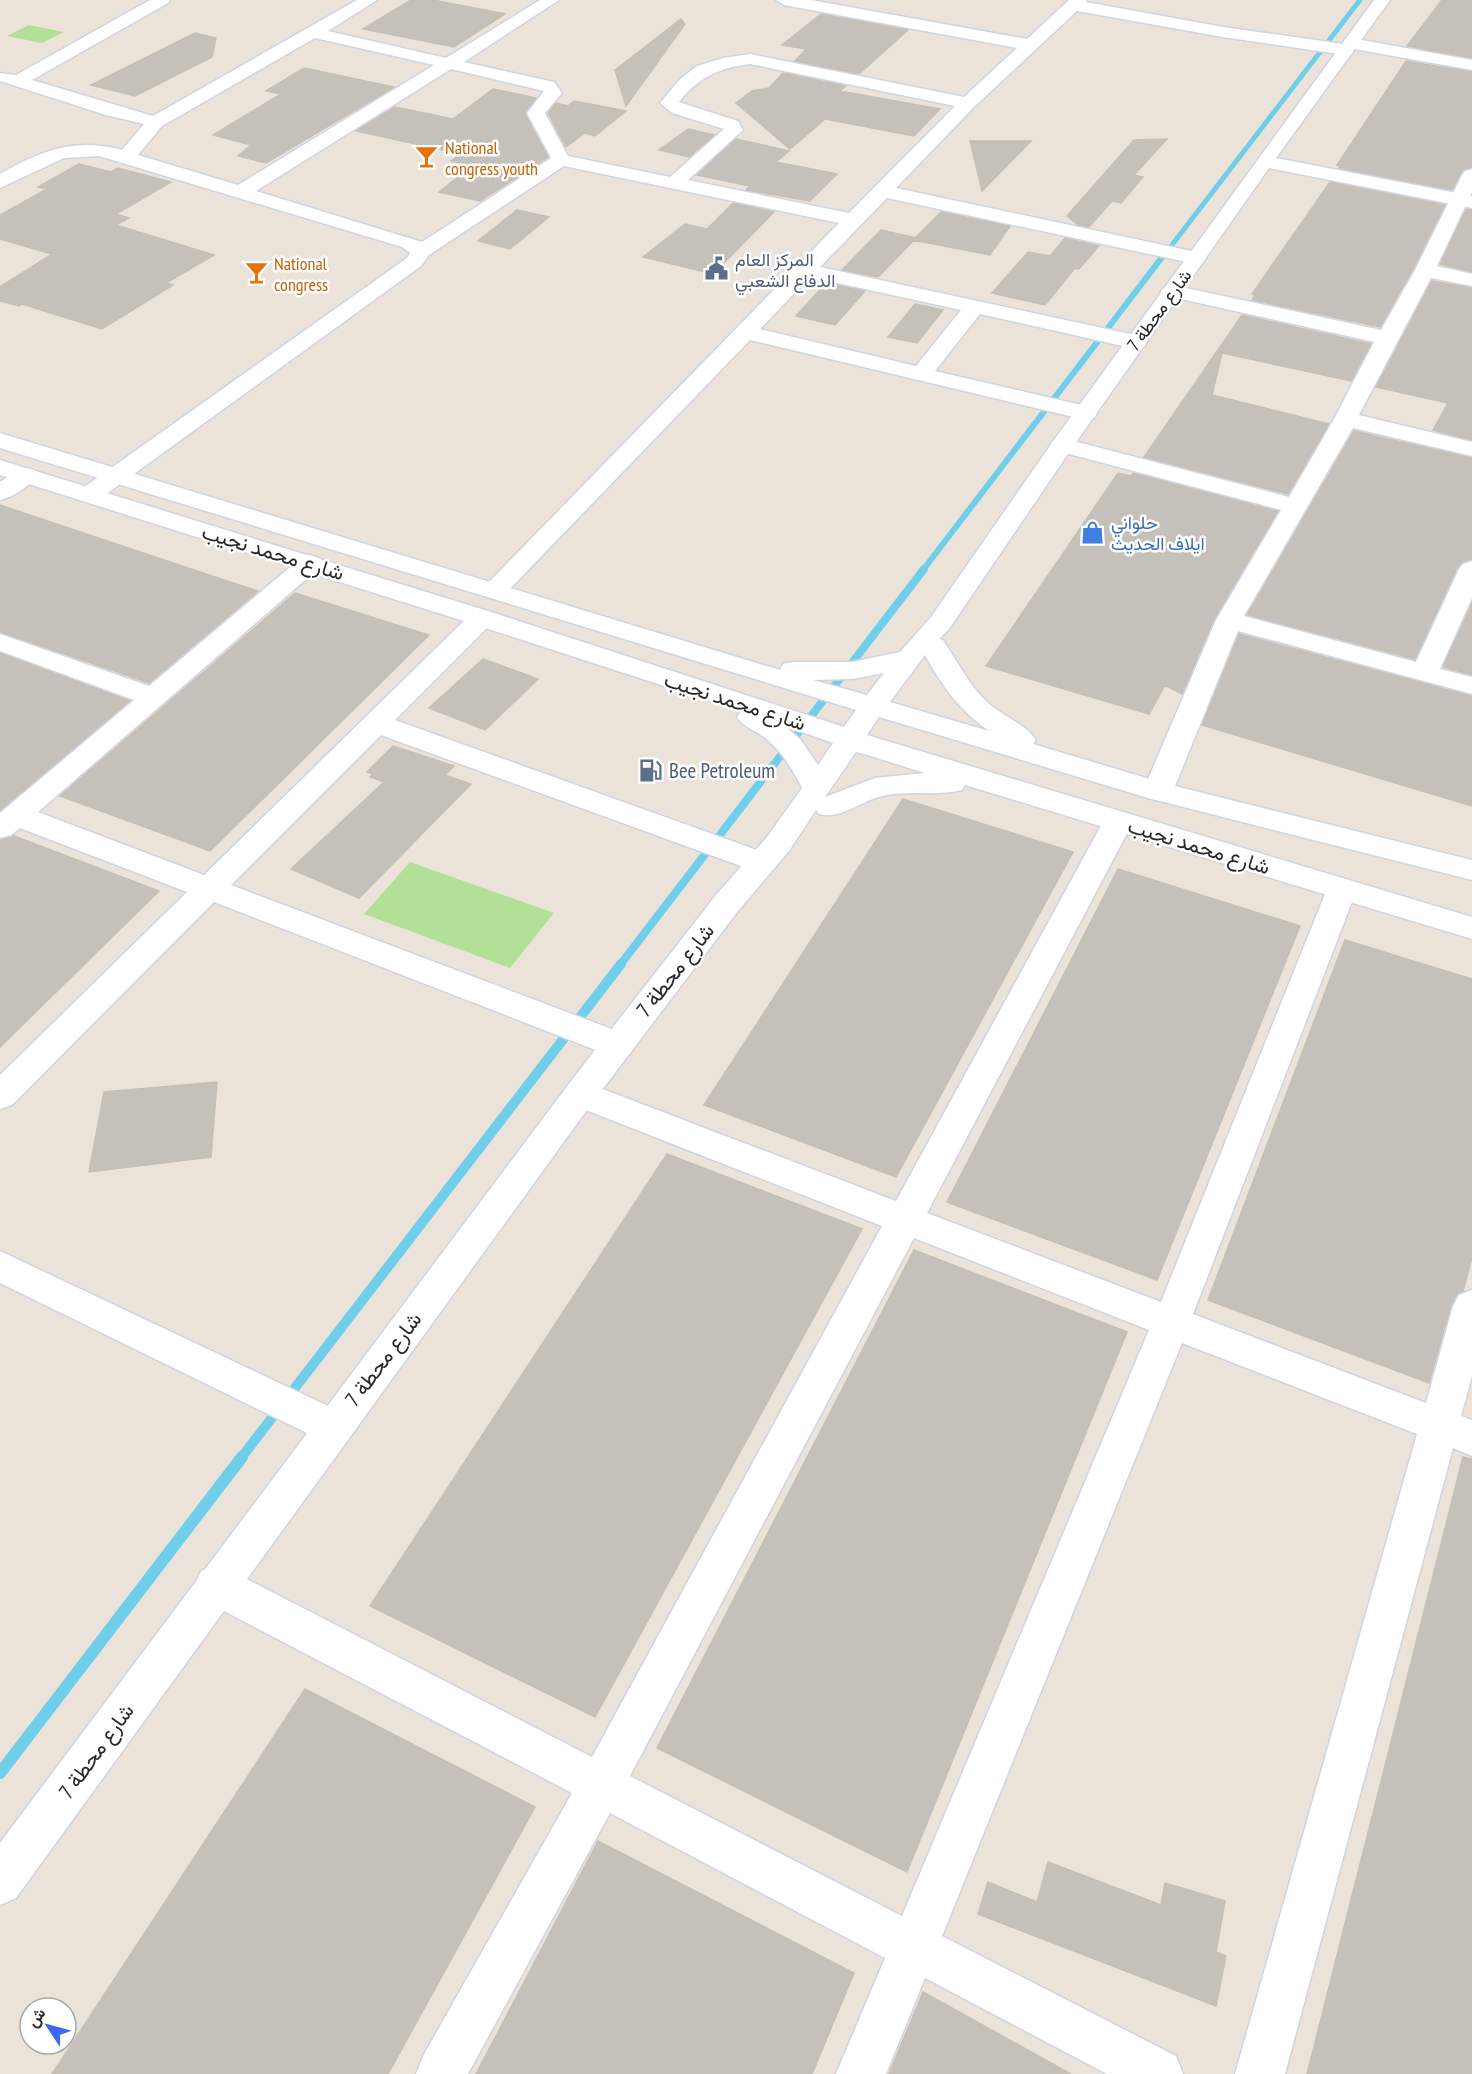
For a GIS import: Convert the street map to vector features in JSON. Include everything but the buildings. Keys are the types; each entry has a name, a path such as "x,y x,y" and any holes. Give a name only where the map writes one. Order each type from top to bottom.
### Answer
{"street":[{"path":"8,78 162,0"},
{"path":"126,157 156,122 369,0"},
{"path":"239,193 551,0"},
{"path":"784,0 1030,45"},
{"name":"شارع محطة 7","path":"885,709 924,670 937,634 1062,445 1382,0"},
{"path":"495,590 968,103 1076,3 1234,34 1349,47 1472,65"},
{"path":"311,32 451,62 537,83 552,89 553,93 536,113 561,160"},
{"path":"674,183 734,129 732,125 678,109 669,103 687,80 704,69 727,61 750,59 968,103"},
{"path":"8,78 112,111 156,122"},
{"path":"0,182 51,154 71,150 100,150 409,243 422,251"},
{"path":"89,495 414,262 422,251 561,160 853,220"},
{"path":"1265,162 1465,201"},
{"path":"1158,790 1229,620 1346,419 1387,338 1465,201 1472,175"},
{"path":"882,191 1196,258"},
{"path":"805,270 1136,342"},
{"path":"1425,270 1472,280"},
{"path":"1172,291 1387,338"},
{"path":"921,374 975,307"},
{"path":"745,332 1086,413"},
{"path":"1346,419 1472,449"},
{"name":"شارع محمد نجيب","path":"0,440 734,665 1158,790 1472,870"},
{"path":"1062,445 1295,506"},
{"name":"شارع محمد نجيب","path":"0,467 482,618 707,693 794,719 862,744 1472,928"},
{"path":"0,493 26,475"},
{"path":"8,822 310,563"},
{"path":"1425,673 1472,569"},
{"path":"0,1096 482,618"},
{"path":"1229,620 1472,686"},
{"path":"937,634 949,676 961,693 1002,729 1055,759"},
{"name":"شارع محطة 7","path":"0,1882 333,1426 580,1094 769,853 801,830 885,709 909,657 937,634"},
{"path":"0,642 153,697"},
{"path":"734,665 842,672 874,668 909,657"},
{"path":"707,693 779,734 793,746 823,798 881,785 909,782 996,784"},
{"path":"376,723 769,853"},
{"path":"8,822 208,888 618,1045"},
{"path":"441,2074 601,1785 1118,822"},
{"path":"861,2074 1171,1323 1342,889"},
{"path":"580,1094 1455,1432"},
{"path":"0,1266 333,1426"},
{"path":"1260,2074 1455,1432 1472,1306"},
{"path":"216,1586 1158,2074"}],"green space":[{"path":"29,25 64,32 42,43 7,36"},
{"path":"410,862 554,913 510,968 364,914"}],"waterway":[{"path":"1165,254 1360,0"},
{"path":"923,570 1166,252"},
{"path":"620,965 924,569"},
{"path":"241,1458 621,964"},
{"path":"0,1773 242,1457"}],"place":[{"name":"National congress youth","path":"427,157"},
{"name":"المركز العام الدفاع الشعبي","path":"717,269"},
{"name":"National congress","path":"256,273"},
{"name":"حلواني ايلاف الحديث","path":"1093,532"},
{"name":"Bee Petroleum","path":"651,770"}]}
